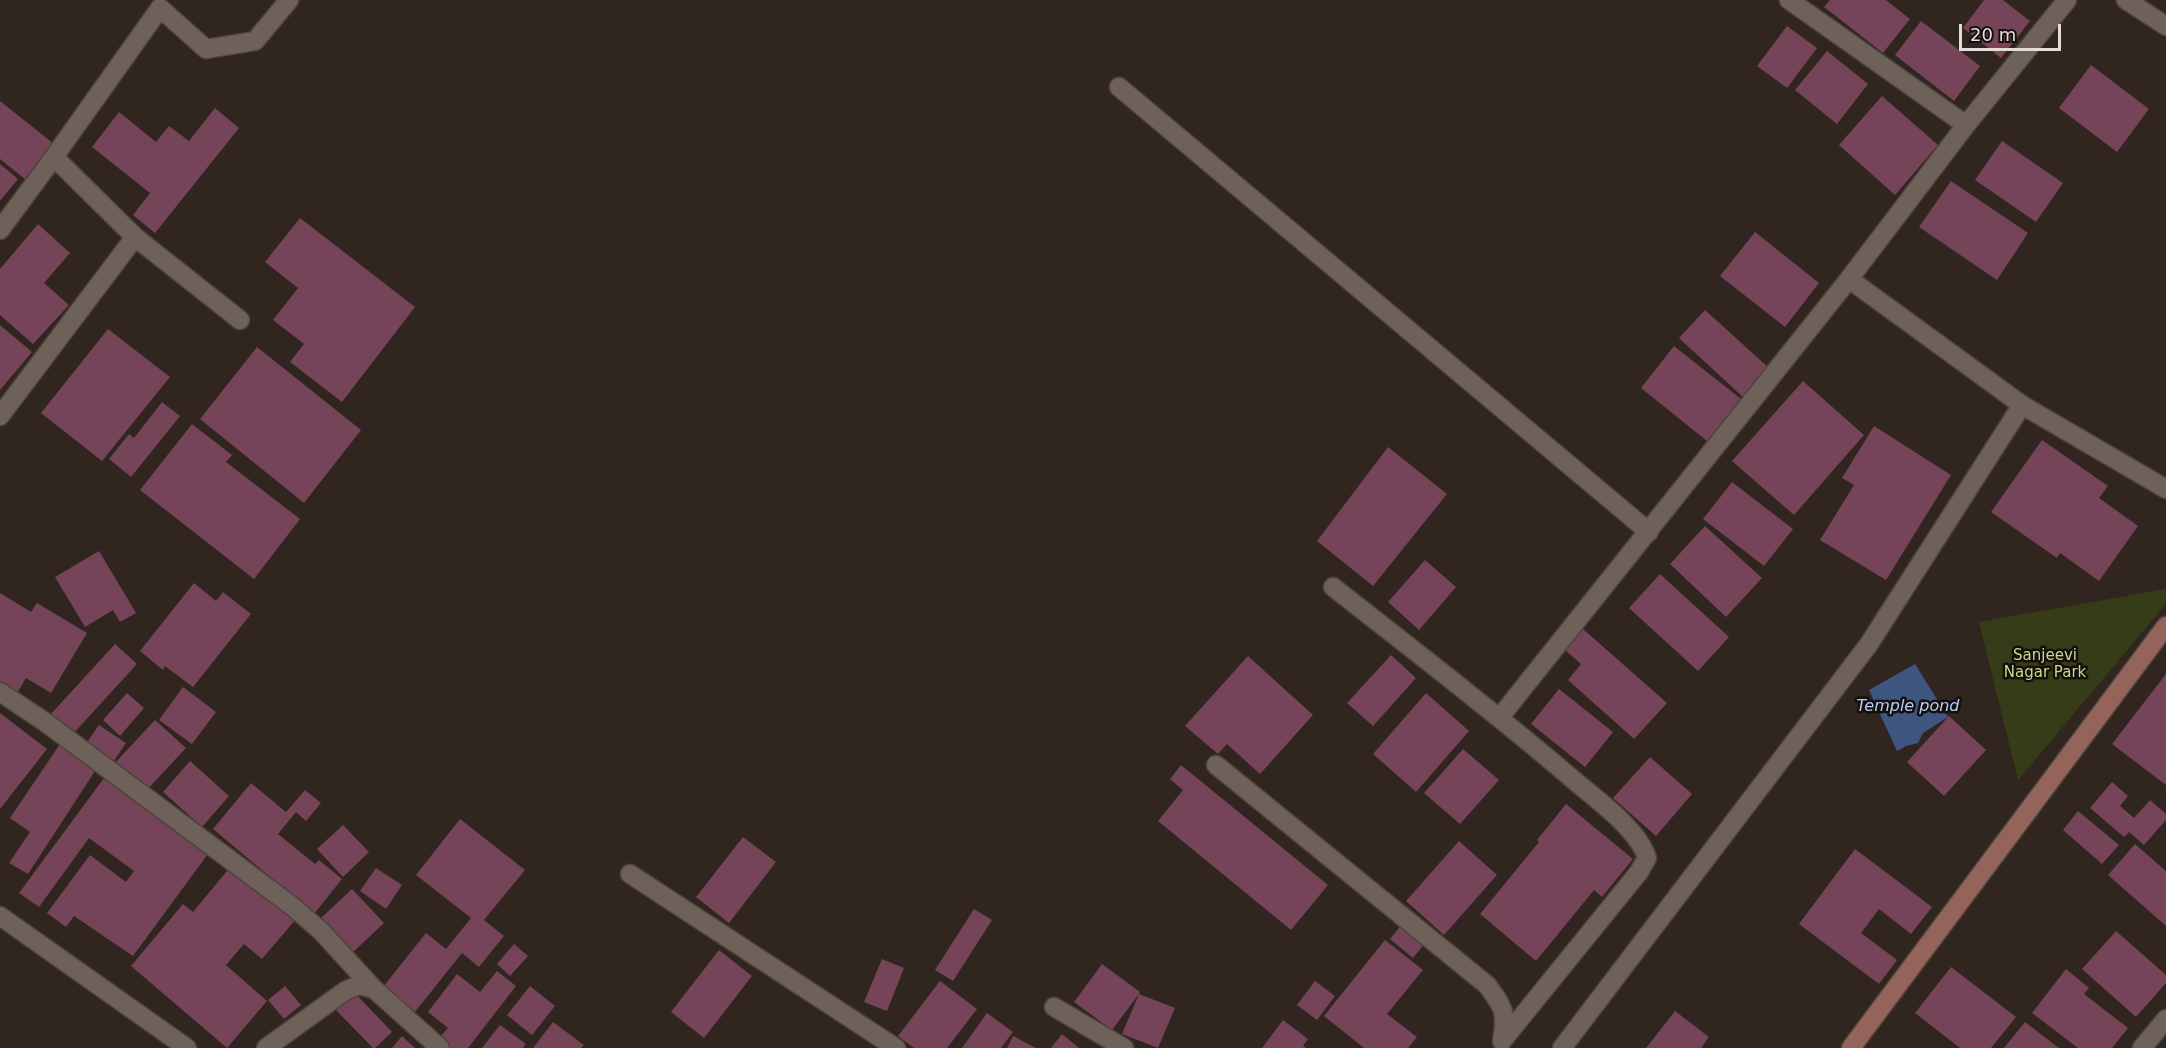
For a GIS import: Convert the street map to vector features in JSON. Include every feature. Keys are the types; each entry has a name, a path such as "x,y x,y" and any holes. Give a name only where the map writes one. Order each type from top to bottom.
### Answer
{"street":[{"path":"0,230 160,8 206,50 255,41 289,0"},
{"path":"1789,0 1966,125"},
{"path":"1500,717 1850,279 1966,125 2067,0"},
{"path":"2126,0 2166,26"},
{"path":"1119,87 1648,532"},
{"path":"54,157 135,237 240,320"},
{"path":"0,416 135,237"},
{"path":"1850,279 2022,405 2166,489"},
{"path":"1562,1048 1869,644 2022,405"},
{"path":"1333,587 1500,717 1626,826 1644,847 1647,858 1639,872 1500,1045"},
{"path":"1851,1048 2166,626"},
{"path":"0,692 45,722 292,906 321,931 374,989 440,1048"},
{"path":"1216,765 1487,985 1503,1006 1505,1023 1500,1045"},
{"path":"630,874 896,1048"},
{"path":"0,916 187,1048"},
{"path":"266,1048 352,987 359,985 374,989"},
{"path":"1054,1007 1124,1048"},
{"path":"2142,1048 2166,1019"}],"green space":[{"name":"Sanjeevi Nagar Park","path":"2166,589 2166,604 2018,780 1979,622"}],"water":[{"name":"Temple pond","path":"1915,664 1948,717 1923,733 1918,743 1897,751 1869,690"}],"building":[{"path":"1830,0 1886,0 1910,19 1883,53 1824,7"},
{"path":"1984,0 2003,0 2030,21 2001,58 1963,28"},
{"path":"1921,21 1980,66 1954,101 1895,55"},
{"path":"1787,26 1817,48 1787,88 1757,66"},
{"path":"1827,51 1868,84 1837,124 1795,90"},
{"path":"2091,65 2149,109 2117,152 2059,108"},
{"path":"1882,96 1938,145 1895,195 1839,145"},
{"path":"0,101 54,144 26,180 0,159"},
{"path":"215,108 239,128 155,233 133,215 150,193 92,147 119,112 156,142 169,126 189,141"},
{"path":"2002,141 2063,183 2036,222 1975,180"},
{"path":"0,164 18,179 0,201"},
{"path":"1951,181 2028,233 1997,280 1919,227"},
{"path":"300,218 415,307 342,402 290,362 304,344 273,320 298,288 265,262"},
{"path":"38,224 70,253 44,283 69,305 33,344 0,315 0,269"},
{"path":"1755,232 1819,283 1785,327 1720,276"},
{"path":"1705,310 1770,369 1744,398 1679,338"},
{"path":"0,325 32,352 0,390"},
{"path":"108,329 170,377 102,461 41,413"},
{"path":"1674,346 1741,399 1707,441 1641,388"},
{"path":"257,347 361,430 304,503 200,419"},
{"path":"1803,381 1864,435 1794,515 1732,461"},
{"path":"162,402 180,416 131,477 109,459 129,434 134,438"},
{"path":"192,424 232,455 226,462 300,519 254,579 140,490"},
{"path":"1874,426 1951,475 1886,580 1820,540 1854,485 1842,478"},
{"path":"2042,440 2108,486 2099,498 2138,526 2099,581 2060,553 2057,558 1991,512"},
{"path":"1388,447 1447,494 1373,586 1317,541"},
{"path":"1732,482 1793,529 1764,566 1703,519"},
{"path":"1705,526 1762,578 1726,617 1670,564"},
{"path":"99,551 136,613 120,622 113,610 85,627 55,577"},
{"path":"1425,560 1456,587 1419,630 1388,602"},
{"path":"1660,574 1729,637 1698,671 1629,608"},
{"path":"194,583 216,601 223,592 251,614 193,687 165,666 163,670 140,651"},
{"path":"0,593 31,612 37,603 87,633 51,693 26,678 16,695 0,685"},
{"path":"1583,629 1667,703 1634,739 1568,680 1581,664 1564,649"},
{"path":"115,644 137,664 72,735 50,715"},
{"path":"1391,655 1416,678 1373,726 1347,703"},
{"path":"1248,656 1313,715 1260,774 1227,744 1218,754 1185,726"},
{"path":"2166,674 2166,785 2112,744"},
{"path":"183,687 216,712 192,744 159,720"},
{"path":"1559,689 1613,732 1585,767 1531,724"},
{"path":"127,693 144,708 120,736 103,720"},
{"path":"1426,693 1469,731 1416,792 1373,754"},
{"path":"0,713 47,749 0,809"},
{"path":"1949,716 1986,750 1944,796 1907,762"},
{"path":"155,720 186,748 144,793 113,765"},
{"path":"99,725 126,743 112,764 85,745"},
{"path":"60,744 97,768 28,874 9,863 30,832 10,818"},
{"path":"1463,749 1499,780 1460,824 1424,793"},
{"path":"1650,757 1692,794 1656,836 1613,798"},
{"path":"190,761 229,796 202,827 163,792"},
{"path":"1181,765 1328,885 1291,930 1158,821 1183,790 1170,779"},
{"path":"104,778 208,854 133,956 74,916 66,927 47,913 90,855 126,882 134,871 89,838 39,907 19,893"},
{"path":"2112,782 2128,796 2120,806 2134,818 2150,800 2166,814 2166,820 2144,845 2129,832 2124,837 2090,808"},
{"path":"251,783 286,812 305,790 321,803 306,821 296,812 278,834 315,864 319,860 342,879 314,914 213,829"},
{"path":"1566,804 1633,859 1602,897 1594,890 1536,961 1480,914 1539,842 1537,840"},
{"path":"2078,811 2119,845 2102,864 2063,830"},
{"path":"460,819 525,870 484,920 504,936 479,967 462,953 415,1012 383,987 426,933 446,949 471,918 416,875"},
{"path":"343,825 369,852 343,877 317,849"},
{"path":"743,837 776,862 729,923 696,897"},
{"path":"1459,841 1497,875 1444,935 1406,901"},
{"path":"2135,844 2166,871 2166,926 2108,875"},
{"path":"1855,849 1932,907 1911,934 1879,909 1861,933 1897,960 1879,984 1799,924"},
{"path":"232,865 296,919 262,959 244,944 226,965 267,1001 227,1048 131,966 183,904 193,912"},
{"path":"376,868 402,885 386,909 360,891"},
{"path":"352,889 384,923 352,953 320,919"},
{"path":"974,909 992,920 953,981 935,970"},
{"path":"1402,924 1426,942 1413,958 1390,939"},
{"path":"2116,931 2166,975 2166,983 2136,1017 2082,969"},
{"path":"1385,940 1423,970 1387,1014 1417,1037 1408,1048 1364,1048 1324,1016"},
{"path":"514,944 528,956 510,976 497,964"},
{"path":"719,950 752,976 704,1038 671,1012"},
{"path":"882,959 904,968 887,1011 864,1002"},
{"path":"1102,964 1140,992 1112,1030 1074,1002"},
{"path":"1951,967 2016,1017 1991,1048 1960,1048 1915,1013"},
{"path":"2066,969 2089,988 2084,994 2128,1028 2112,1048 2078,1048 2032,1013"},
{"path":"497,971 516,986 468,1048 449,1048 438,1039 448,1028 428,1012 457,974 480,992"},
{"path":"940,981 977,1009 947,1048 914,1048 898,1036"},
{"path":"1315,981 1335,996 1317,1020 1297,1005"},
{"path":"285,986 301,1005 284,1019 268,1000"},
{"path":"530,986 555,1006 532,1035 507,1015"},
{"path":"352,990 392,1032 375,1048 334,1008"},
{"path":"1139,994 1175,1008 1158,1048 1122,1034"},
{"path":"1675,1011 1709,1037 1701,1048 1646,1048"},
{"path":"987,1013 1013,1032 1001,1048 962,1048"},
{"path":"1283,1020 1308,1039 1303,1046 1306,1048 1262,1048"},
{"path":"553,1022 584,1045 581,1048 533,1048"},
{"path":"2025,1022 2059,1048 2004,1048"},
{"path":"500,1025 526,1044 523,1048 482,1048"},
{"path":"1062,1034 1079,1048 1051,1048"},
{"path":"402,1036 415,1048 392,1048"},
{"path":"1013,1036 1036,1048 1007,1048"}]}
